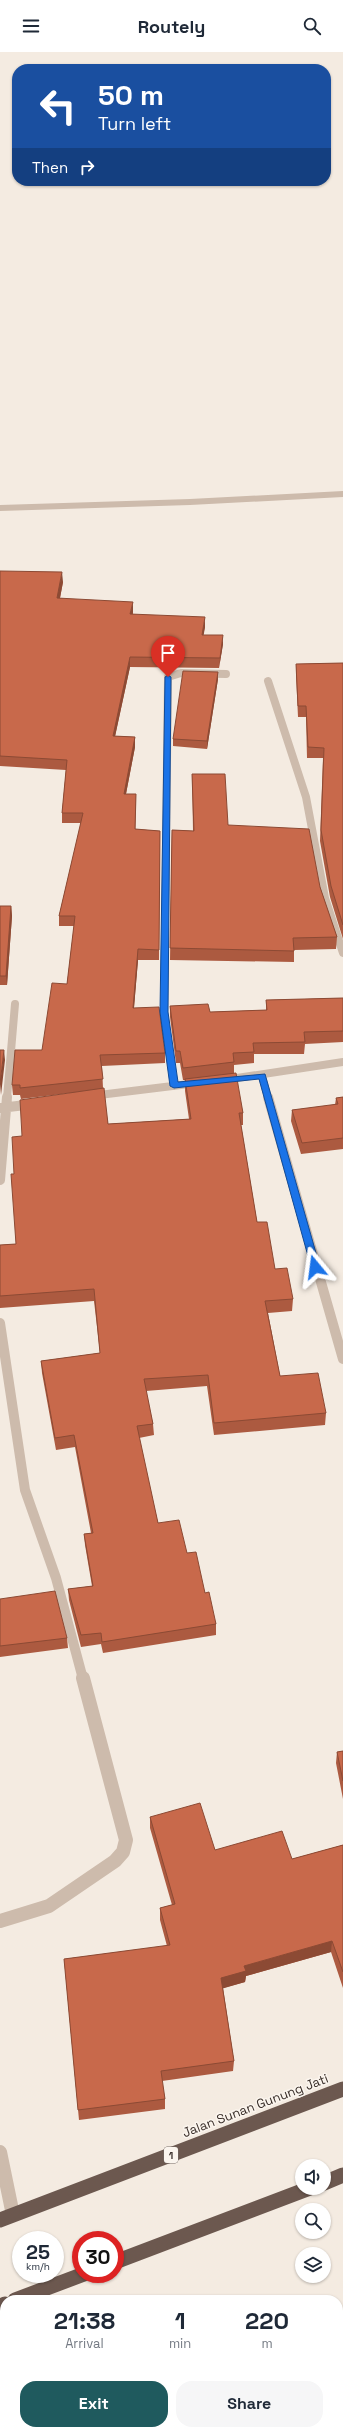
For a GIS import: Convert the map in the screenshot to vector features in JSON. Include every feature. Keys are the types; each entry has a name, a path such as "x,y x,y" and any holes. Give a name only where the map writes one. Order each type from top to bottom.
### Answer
{"highway":[{"name":"Jalan Sunan Gunung Jati","path":"6,2218 343,2089"},
{"path":"331,2179 343,2175"},
{"path":"124,2259 295,2194"},
{"path":"28,2295 72,2279"}],"street":[{"path":"0,508 190,502 343,494"},
{"path":"174,1086 164,1012 168,677 181,673 226,674"},
{"path":"268,681 306,797 326,898 343,953"},
{"path":"0,1180 3,1107 15,1004"},
{"path":"79,1098 262,1076 343,1062"},
{"path":"262,1076 343,1359"},
{"path":"3,1107 48,1102"},
{"path":"0,1323 25,1490 56,1578 126,1840 123,1852 115,1861 49,1906 0,1921"},
{"path":"0,2152 6,2218"}],"building":[{"path":"0,571 62,572 57,598 133,602 130,614 205,617 202,635 223,635 220,658 130,657 113,736 135,737 124,794 136,794 135,829 160,831 159,950 138,949 133,1008 159,1007 165,1053 100,1055 103,1079 20,1088 20,1085 12,1085 15,1050 42,1050 52,983 67,984 75,916 59,916 83,813 62,813 67,760 0,756"},
{"path":"343,663 343,925 331,886 321,830 324,748 308,747 306,706 298,706 296,664"},
{"path":"183,671 218,672 207,741 173,739"},
{"path":"192,774 225,774 228,825 309,829 320,887 337,937 293,938 294,951 170,948 172,830 194,831"},
{"path":"0,906 11,906 6,976 0,976"},
{"path":"343,998 343,1031 304,1032 305,1042 253,1043 254,1052 233,1053 234,1062 183,1068 180,1051 176,1051 170,1006 208,1004 210,1012 267,1010 266,1000"},
{"path":"0,1050 4,1050 0,1084"},
{"path":"236,1073 243,1113 239,1113 257,1222 267,1222 275,1269 287,1268 293,1299 265,1301 280,1376 318,1373 326,1413 214,1423 208,1375 144,1379 153,1424 137,1426 158,1523 179,1520 187,1553 196,1552 205,1593 209,1592 216,1624 102,1642 101,1633 81,1635 68,1589 93,1586 84,1534 93,1533 74,1435 55,1438 41,1361 100,1353 94,1289 0,1296 0,1245 16,1244 11,1174 14,1174 12,1137 22,1136 20,1100 104,1088 108,1124 191,1119 185,1079"},
{"path":"343,1097 343,1138 302,1143 292,1110 338,1104 336,1098"},
{"path":"55,1591 67,1638 0,1646 0,1599"},
{"path":"343,1751 343,1781 337,1752"},
{"path":"200,1803 215,1850 282,1831 292,1859 343,1845 343,1972 332,1941 244,1966 246,1971 221,1978 234,2061 161,2071 165,2099 78,2110 64,1959 170,1945 160,1908 175,1904 150,1817"}],"route":[{"path":"168,677 164,1012 174,1086 262,1076 315,1267"}]}
